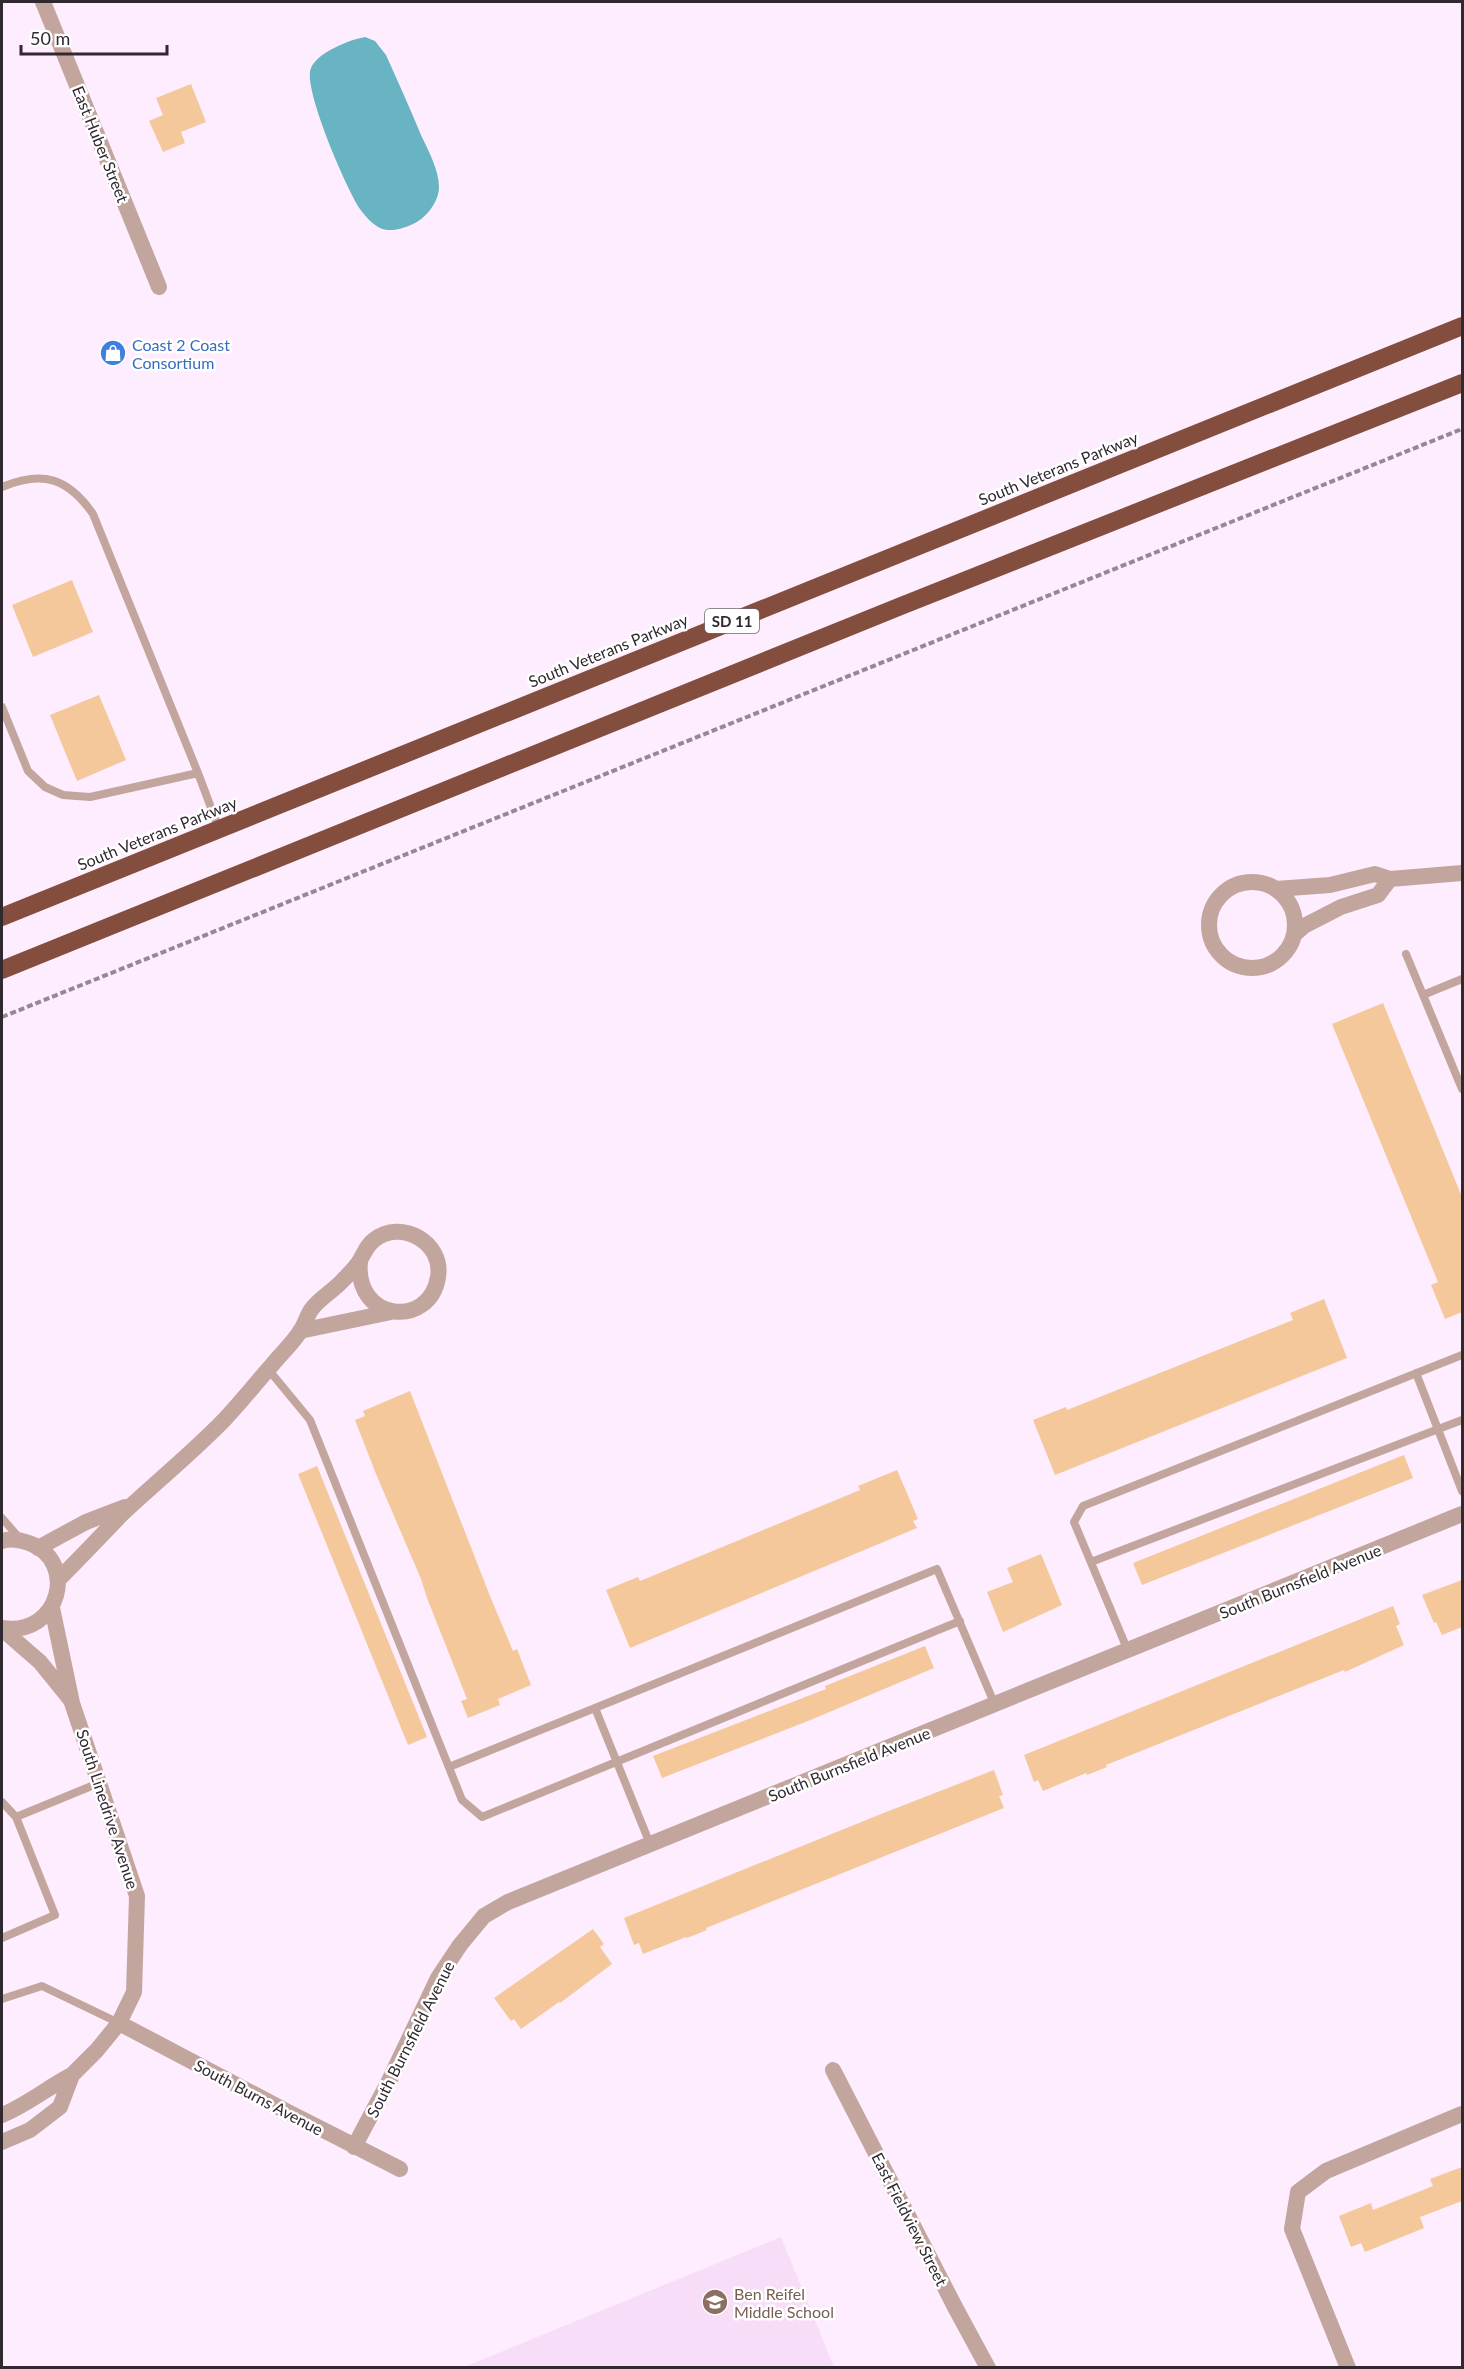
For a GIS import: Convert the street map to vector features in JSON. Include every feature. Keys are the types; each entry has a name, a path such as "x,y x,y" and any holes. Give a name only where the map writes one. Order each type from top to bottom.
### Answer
{"highway":[{"name":"South Veterans Parkway","path":"2,917 1462,326"},
{"path":"2,970 912,602 1462,383"}],"street":[{"name":"East Huber Street","path":"43,2 159,287"},
{"path":"1276,889 1330,885 1375,874 1390,879 1462,873"},
{"path":"1296,933 1293,911 1287,899 1276,889 1264,883 1250,882 1236,885 1224,892 1215,903 1209,916 1209,930 1213,944 1221,956 1232,964 1247,968 1261,968 1275,963 1286,953 1296,933 1304,926 1341,907 1378,895 1390,879"},
{"path":"300,1331 391,1312 405,1312 417,1308 428,1300 439,1276 438,1262 433,1250 418,1237 399,1231 386,1233 374,1239 365,1249 358,1275 361,1287 368,1299 391,1312"},
{"path":"58,1580 135,1503 224,1420 300,1331 312,1309 335,1290 360,1261"},
{"path":"38,1548 86,1522 135,1503"},
{"name":"South Burnsfield Avenue","path":"354,2147 388,2083 438,1978 460,1945 484,1917 508,1902 1462,1514"},
{"path":"2,1541 21,1540 38,1548 46,1554 54,1566 58,1580 57,1594 52,1608 42,1619 30,1627 16,1630 2,1629"},
{"name":"South Linedrive Avenue","path":"2,2115 21,2108 72,2074 97,2050 119,2023 134,1992 137,1896 72,1702 52,1608"},
{"name":"South Linedrive Avenue","path":"2,1629 40,1662 72,1702"},
{"name":"South Burns Avenue","path":"119,2023 400,2169"},
{"name":"East Fieldview Street","path":"833,2070 988,2367"},
{"name":"South Linedrive Avenue","path":"2,2142 30,2130 60,2107 72,2074"},
{"path":"1348,2367 1292,2229 1298,2192 1326,2170 1462,2114"}],"lane":[{"path":"2,487 26,478 55,480 67,485 81,497 93,514 219,829"},
{"path":"2,707 28,771 45,787 63,795 90,796 198,773"},
{"path":"1406,954 1462,1089"},
{"path":"1423,995 1462,979"},
{"path":"1128,1651 1074,1522 1083,1506 1462,1355"},
{"path":"267,1369 310,1420 462,1800 482,1817 960,1621"},
{"path":"1416,1373 1462,1491"},
{"path":"1091,1562 1462,1420"},
{"path":"2,1518 21,1540"},
{"path":"449,1767 938,1569 995,1705"},
{"path":"596,1707 650,1844"},
{"path":"16,1817 99,1783"},
{"path":"2,1802 16,1817 55,1915 2,1938"},
{"path":"2,1999 42,1986 119,2023"}],"path":[{"path":"2,1017 1462,429"}],"shaded area":[{"name":"Ben Reifel Middle School","path":"781,2237 834,2367 464,2367"}],"water":[{"path":"365,37 375,41 386,55 433,160 439,180 437,198 428,213 415,223 398,229 388,230 377,227 360,209 327,138 310,79 311,68 320,57 343,44"}],"building":[{"path":"191,84 206,122 181,132 185,143 163,152 149,121 163,115 156,98"},
{"path":"72,580 93,632 33,657 12,605"},
{"path":"99,695 126,760 77,781 50,715"},
{"path":"1383,1003 1462,1197 1462,1312 1445,1319 1431,1285 1438,1282 1332,1024"},
{"path":"1324,1299 1347,1358 1055,1475 1033,1420 1066,1407 1067,1410 1293,1320 1290,1313"},
{"path":"410,1391 490,1596 513,1651 517,1649 531,1685 498,1699 500,1705 468,1718 461,1701 467,1699 421,1579 355,1420 365,1416 363,1411"},
{"path":"1404,1455 1413,1478 1142,1585 1133,1563"},
{"path":"317,1466 427,1737 408,1745 298,1474"},
{"path":"897,1470 918,1519 913,1521 917,1528 630,1648 606,1590 638,1577 640,1581 860,1490 858,1486"},
{"path":"1041,1554 1062,1605 1003,1632 987,1592 1013,1582 1007,1568"},
{"path":"1462,1580 1462,1627 1442,1635 1422,1595"},
{"path":"1393,1606 1400,1624 1396,1626 1404,1645 1345,1672 1344,1670 1106,1765 1107,1767 1087,1775 1086,1773 1043,1791 1038,1780 1034,1782 1024,1755"},
{"path":"925,1646 934,1668 808,1721 662,1778 653,1756 826,1689 825,1686"},
{"path":"994,1770 1003,1795 999,1796 1004,1808 706,1928 707,1930 687,1938 643,1954 639,1943 634,1945 624,1918"},
{"path":"593,1929 604,1944 600,1947 612,1964 521,2029 514,2019 511,2021 494,1998"},
{"path":"1462,2167 1462,2201 1420,2217 1424,2228 1365,2252 1361,2243 1351,2247 1339,2216 1371,2203 1373,2210 1433,2186 1430,2179"}],"place":[{"name":"Coast 2 Coast Consortium","path":"113,353"},
{"name":"Ben Reifel Middle School","path":"715,2302"}]}
